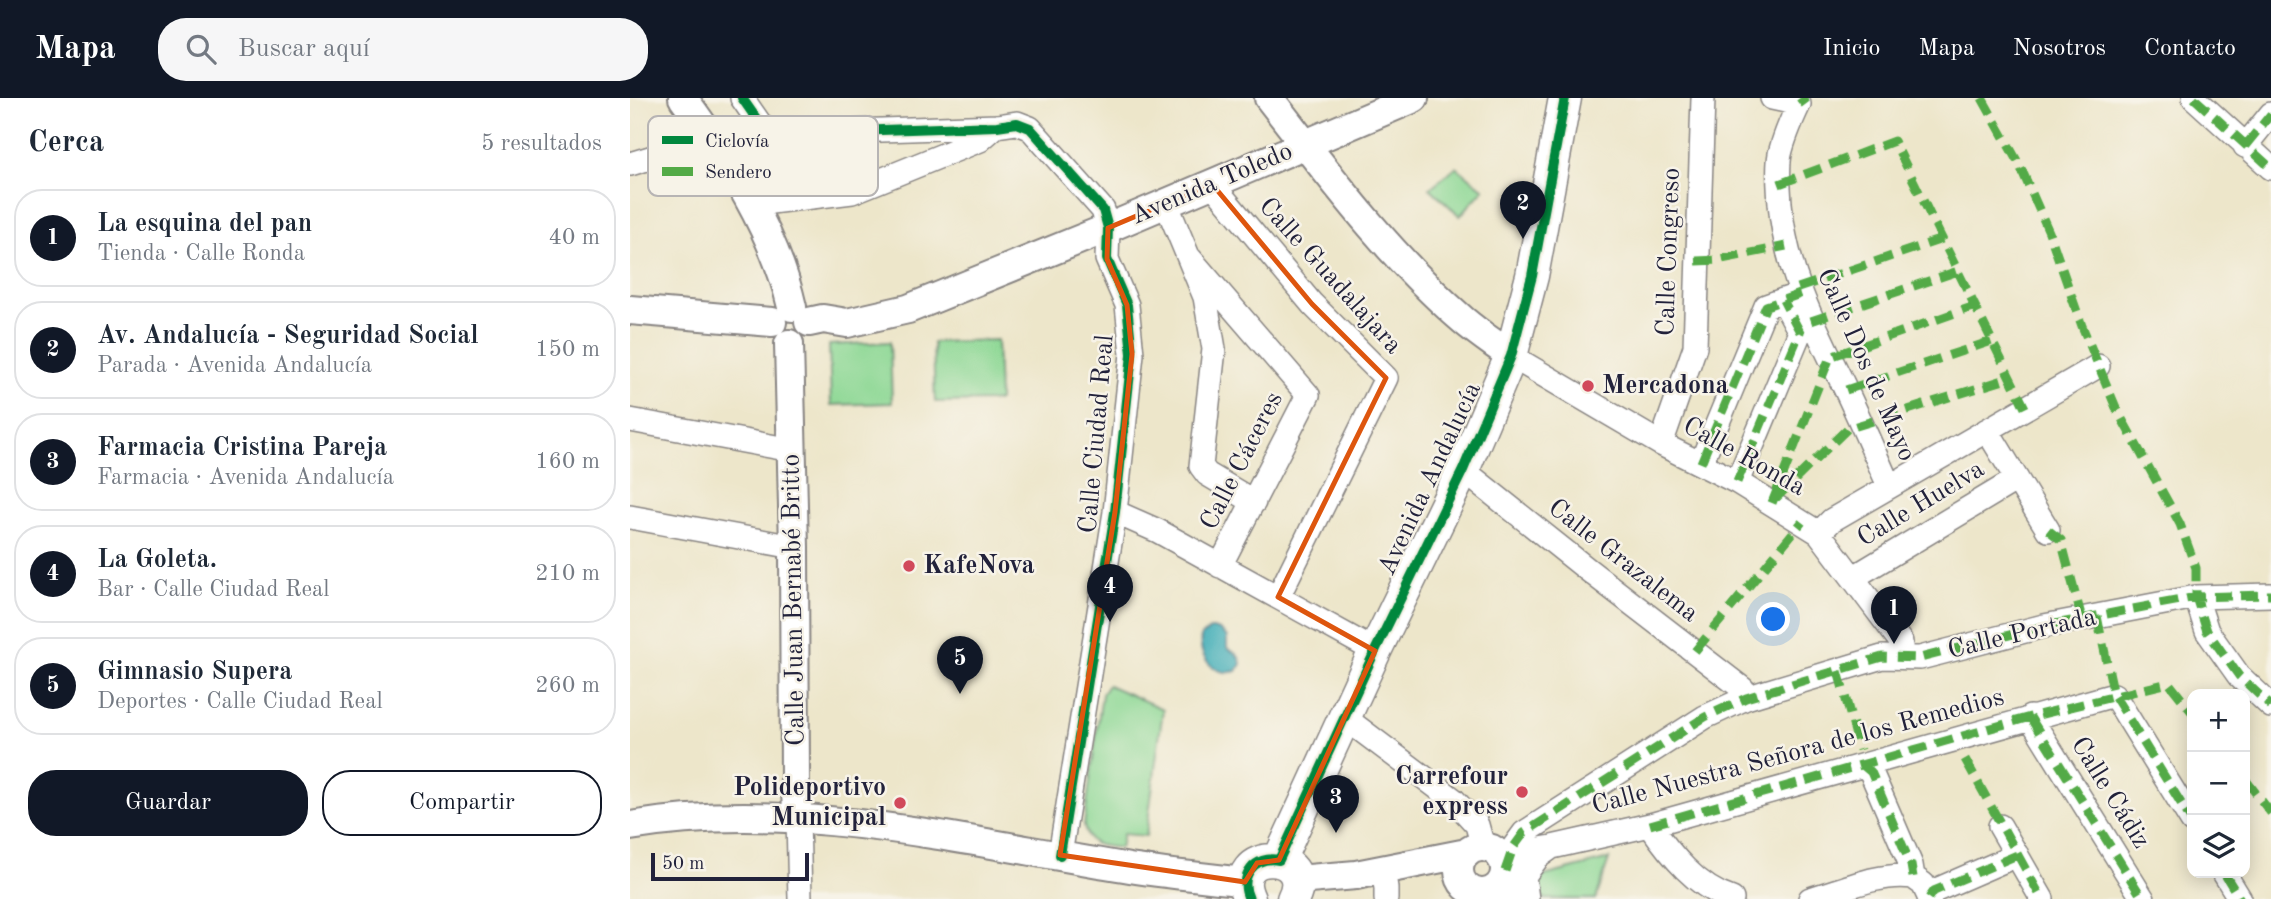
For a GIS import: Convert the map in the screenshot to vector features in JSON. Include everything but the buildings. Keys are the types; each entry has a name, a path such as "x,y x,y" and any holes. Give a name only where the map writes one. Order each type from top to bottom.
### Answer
{"main road":[{"name":"Avenida Andalucía","path":"1290,880 1345,718 1463,470 1511,356 1536,258 1565,98"},
{"path":"1247,890 1247,874 1257,863 1272,859 1290,880"}],"street":[{"name":"Calle Juan Bernabé Britto","path":"683,98 697,116"},
{"path":"742,98 754,116"},
{"path":"1269,98 1360,213 1422,281 1464,321 1511,356"},
{"name":"Calle Congreso","path":"1661,444 1695,347 1703,98"},
{"name":"Calle Dos de Mayo","path":"1772,98 1799,104 1788,127 1780,156 1779,184 1792,297 1889,486"},
{"path":"2194,98 2271,167"},
{"name":"Avenida Toledo","path":"630,310 791,324 822,319 847,323 908,309 1108,228 1409,99"},
{"path":"2245,146 2271,114"},
{"path":"878,130 1017,123 1030,128 1103,210 1108,228"},
{"path":"878,181 979,140 997,125"},
{"path":"630,164 648,159"},
{"name":"Calle Guadalajara","path":"1212,184 1312,304 1386,378 1278,597"},
{"name":"Calle Juan Bernabé Britto","path":"748,196 780,267 791,324 795,782 800,899"},
{"path":"754,208 771,202 820,196"},
{"path":"1166,203 1205,297 1214,349 1201,466 1207,474 1254,502"},
{"name":"Calle Ciudad Real","path":"1060,855 1115,512 1132,354 1127,305 1107,259 1108,228"},
{"name":"Calle Cáceres","path":"1188,256 1308,394 1220,566"},
{"path":"1701,463 1766,306 1792,297 1800,332 1737,482"},
{"name":"Calle Ronda","path":"1511,356 1661,444 1737,482 1819,533 1901,642 1901,656"},
{"path":"1819,533 1832,520 2098,366"},
{"path":"630,420 792,450"},
{"path":"1987,430 2048,530"},
{"name":"Calle Grazalema","path":"1463,470 1743,689 1746,698"},
{"name":"Calle Huelva","path":"1854,577 2017,479"},
{"path":"1115,512 1158,531 1375,651"},
{"path":"630,517 794,547"},
{"name":"Calle Portada","path":"1491,873 1524,832 1704,717 1746,698 1882,657 1920,658 2044,626 2196,597 2271,595"},
{"path":"2196,597 2207,632 2238,676 2271,706"},
{"name":"Calle Nuestra Señora de los Remedios","path":"1491,873 1552,847 1650,825 2114,695 2188,815"},
{"name":"Calle Cádiz","path":"2030,717 2143,899"},
{"path":"1290,880 1375,883 1491,873 1477,825 1454,800 1345,718"},
{"path":"1864,766 1871,772 1911,865 1913,877"},
{"path":"1590,792 1583,802 1585,823 1591,831 1606,836"},
{"path":"630,827 661,821 743,816 797,819 919,832 1247,890"},
{"path":"1650,825 1665,847 1688,871 1706,886 1732,899"},
{"path":"2000,825 2042,899"},
{"path":"1527,899 1524,876 1538,857 1552,847"},
{"path":"1929,899 1934,891 2017,855"},
{"path":"1810,899 1885,877 1901,875 1913,877 1923,884 1929,899"},
{"path":"2227,878 2241,899"}],"highlighted area":[{"path":"1212,184 1312,304 1386,378 1278,597 1375,651 1279,860 1257,863 1245,882 1060,855 1115,512 1132,354 1127,305 1107,259 1108,228"}],"green space":[{"path":"1456,167 1484,189 1460,216 1430,188"},
{"path":"997,340 999,401 935,402 933,342"},
{"path":"890,342 892,403 831,405 829,345"},
{"path":"1108,685 1163,709 1146,836 1123,834 1120,848 1092,842 1084,825 1102,694"},
{"path":"1609,859 1596,899 1546,899 1537,895 1536,882 1544,876"}],"water":[{"path":"1210,629 1218,629 1227,637 1227,648 1237,655 1241,662 1236,671 1221,671 1209,664 1205,658 1201,636"}],"marked path":[{"path":"1799,104 1807,98"},
{"path":"1982,98 2020,166 2049,232 2082,326 2117,410 2180,524 2196,568 2196,597 2207,631 2239,676 2271,706"},
{"path":"2194,98 2271,168"},
{"path":"2245,146 2271,114"},
{"path":"1779,184 1894,141 2025,408"},
{"path":"1798,288 1942,239"},
{"path":"1696,261 1717,260 1786,246"},
{"path":"1811,321 1958,271"},
{"path":"1701,463 1766,306 1800,294"},
{"path":"1737,482 1800,332 1783,300"},
{"path":"1772,503 1830,357 1975,306"},
{"path":"1846,390 1992,341"},
{"path":"1776,498 1847,429 2010,378"},
{"path":"1695,651 1802,522"},
{"path":"2048,530 2061,540 2082,619"},
{"path":"1505,871 1513,848 1524,833 1705,717 1746,698 1882,657 1920,658 2044,626 2196,597 2271,595"},
{"path":"2097,616 2101,636"},
{"path":"2103,644 2114,695 2188,815"},
{"path":"1838,671 1860,750"},
{"path":"1650,825 2030,717 2169,683 2187,706"},
{"path":"2030,717 2143,899"},
{"path":"1965,759 2042,899"},
{"path":"1864,766 1871,772 1911,865 1913,877"},
{"path":"2250,786 2271,813"},
{"path":"1929,898 1934,891 2017,855"},
{"path":"2227,878 2240,899"}],"cycle path":[{"path":"742,98 754,116"},
{"path":"1249,899 1246,891 1247,875 1256,864 1270,859 1279,860 1375,651 1463,470 1511,356 1532,276 1565,98"},
{"path":"878,130 1017,123 1030,128 1103,210 1108,228 1107,259 1127,305 1132,354 1115,512 1060,855"}],"place":[{"name":"Av. Andalucía - Seguridad Social","path":"1523,239"},
{"name":"Mercadona","path":"1588,386"},
{"name":"KafeNova","path":"909,566"},
{"name":"La Goleta.","path":"1110,622"},
{"name":"La esquina del pan","path":"1894,644"},
{"name":"Gimnasio Supera","path":"960,694"},
{"name":"Carrefour express","path":"1522,792"},
{"name":"Polideportivo Municipal","path":"900,803"},
{"name":"Farmacia Cristina Pareja","path":"1336,833"}]}
